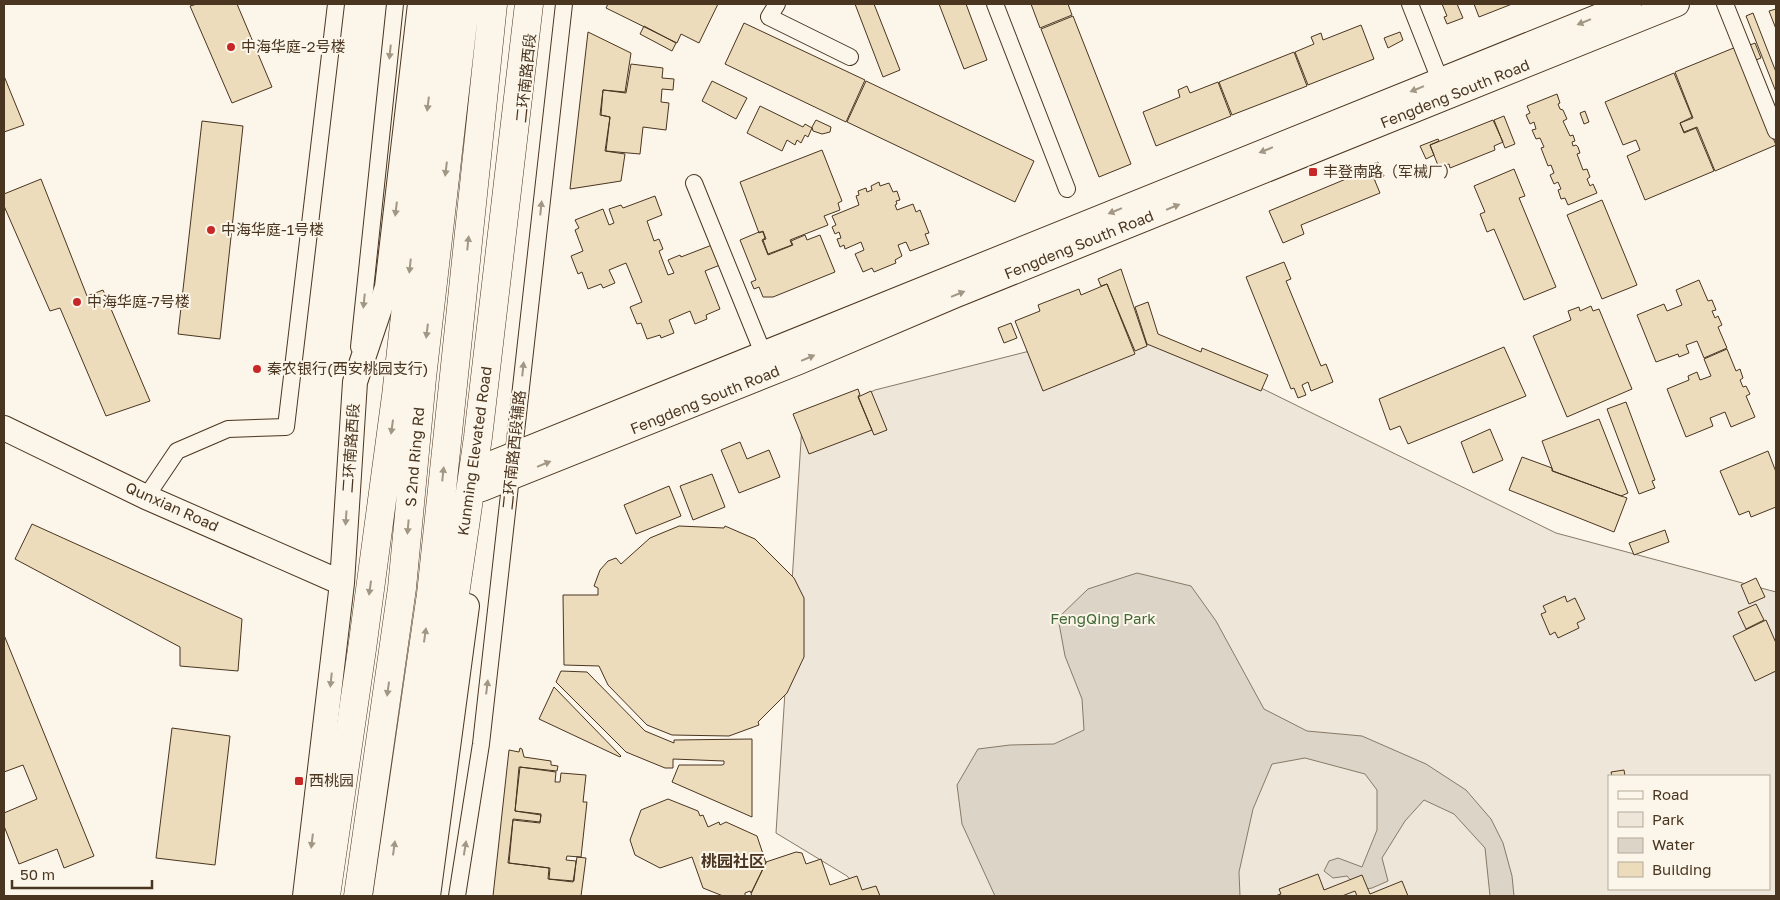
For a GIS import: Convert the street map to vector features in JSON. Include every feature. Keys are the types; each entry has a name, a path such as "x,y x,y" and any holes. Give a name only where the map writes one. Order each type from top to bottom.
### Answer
{"highway":[{"path":"432,66 433,4"},
{"path":"326,896 396,396 440,4"},
{"name":"Kunming Elevated Road","path":"411,896 478,437 530,4"},
{"name":"S 2nd Ring Rd","path":"358,896 402,588 422,378 465,10"},
{"name":"S 2nd Ring Rd","path":"387,896 431,594 492,13"}],"street":[{"path":"146,497 177,451 228,429 286,427 336,4"},
{"path":"355,382 395,4"},
{"name":"二环南路西段","path":"306,896 342,583 355,382 387,287 420,4"},
{"name":"二环南路西段","path":"428,896 482,489 534,4"},
{"name":"二环南路西段辅路","path":"458,896 480,744 564,4"},
{"path":"777,4 768,17 850,57"},
{"path":"995,4 1067,190"},
{"path":"1410,4 1440,80"},
{"name":"Fengdeng South Road","path":"484,466 1629,4"},
{"name":"Fengdeng South Road","path":"482,489 799,362 954,296 1677,4"},
{"path":"1725,4 1776,131"},
{"path":"694,182 763,353"},
{"name":"Qunxian Road","path":"4,428 146,497 342,583"}],"green space":[{"name":"FengQing Park","path":"1133,325 1556,533 1776,592 1776,896 865,896 847,876 776,833 802,425 875,390"}],"water":[{"path":"1137,573 1191,586 1216,621 1264,709 1307,731 1362,736 1426,764 1466,790 1491,819 1503,843 1512,876 1514,896 1490,896 1485,848 1454,814 1424,800 1405,821 1382,858 1388,881 1372,888 1359,890 1347,876 1333,878 1324,871 1329,861 1338,858 1362,867 1377,830 1377,790 1365,774 1305,758 1272,764 1253,809 1239,872 1240,896 995,896 962,824 957,785 978,749 1010,745 1054,744 1084,730 1082,699 1065,656 1058,618 1088,589"}],"building":[{"name":"中海华庭-2号楼","path":"197,4 237,4 272,87 232,103 190,6"},
{"path":"608,4 718,4 699,43 681,34 677,43 606,8"},
{"path":"855,4 874,4 900,70 883,77"},
{"path":"939,4 966,4 987,60 964,69"},
{"path":"1031,4 1068,4 1072,15 1040,28"},
{"path":"1442,4 1457,4 1463,18 1447,24 1444,17 1447,16"},
{"path":"1474,4 1512,4 1479,17"},
{"path":"1776,9 1776,29 1769,11"},
{"path":"1753,13 1776,72 1776,92 1746,16"},
{"path":"1073,16 1131,164 1099,177 1041,29"},
{"path":"744,23 865,80 846,122 725,64"},
{"path":"1361,25 1374,59 1308,85 1295,52 1314,44 1311,37 1321,33 1323,40"},
{"path":"644,26 676,43 672,51 640,34"},
{"path":"588,32 631,53 625,92 603,90 600,115 610,117 605,151 625,154 621,181 570,189"},
{"path":"1400,32 1403,40 1388,48 1384,38"},
{"path":"1755,43 1761,58 1756,60 1750,45"},
{"path":"1736,47 1776,145 1715,171 1697,127 1684,132 1680,123 1693,118 1675,72"},
{"path":"1294,52 1307,86 1232,115 1219,82"},
{"path":"631,64 663,68 662,78 674,79 673,90 662,89 661,102 669,103 666,130 643,127 640,154 606,151 610,117 601,115 603,90 626,93"},
{"path":"1674,73 1692,117 1680,123 1684,133 1696,128 1714,171 1645,200 1627,156 1640,150 1636,140 1623,145 1605,102"},
{"path":"4,76 24,125 4,132"},
{"path":"712,81 747,98 736,119 702,101"},
{"path":"866,81 1034,161 1015,202 847,122"},
{"path":"1218,82 1231,116 1156,146 1143,112 1180,97 1178,90 1187,86 1190,93"},
{"path":"1557,94 1560,109 1563,110 1567,119 1563,121 1570,136 1573,135 1575,141 1572,142 1573,146 1576,145 1578,147 1580,153 1577,154 1583,170 1587,169 1590,177 1587,179 1590,186 1593,184 1597,193 1568,205 1565,198 1561,199 1558,190 1561,189 1558,182 1554,184 1550,175 1554,173 1551,165 1548,166 1541,148 1544,147 1540,138 1536,139 1532,130 1536,129 1534,122 1530,124 1526,115 1530,113 1527,106"},
{"path":"760,106 803,127 805,124 812,128 808,137 805,135 801,143 797,140 795,145 787,140 782,151 747,133"},
{"path":"1585,111 1589,122 1584,124 1580,113"},
{"path":"1504,116 1515,144 1505,148 1494,120"},
{"path":"816,120 831,127 830,132 822,134 813,131 812,127"},
{"path":"1493,120 1503,142 1494,146 1495,150 1450,168 1449,164 1439,168 1430,145"},
{"name":"中海华庭-1号楼","path":"202,121 243,126 220,339 178,334"},
{"path":"1438,139 1439,141 1430,145 1434,155 1426,159 1420,146"},
{"path":"822,150 842,201 838,203 840,210 824,216 828,225 790,240 792,245 768,254 763,240 766,239 763,231 759,233 740,182"},
{"path":"1378,162 1384,176 1375,180 1370,168 1362,172 1361,169"},
{"path":"1370,169 1380,193 1301,225 1304,234 1283,243 1269,211"},
{"path":"1514,169 1525,196 1519,198 1556,287 1524,300 1494,229 1487,232 1480,214 1485,212 1474,186"},
{"name":"中海华庭-7号楼","path":"41,179 87,296 103,290 150,401 106,416 60,308 50,311 4,206 4,194"},
{"path":"879,182 880,186 889,183 893,192 897,191 900,200 896,201 897,210 913,204 916,212 920,210 929,233 925,234 929,244 910,251 906,242 898,245 902,256 895,260 896,263 874,272 872,268 863,272 855,254 864,250 861,242 845,249 844,245 840,247 837,239 841,238 839,232 835,234 832,227 836,225 832,216 859,205 856,196 859,195 858,191 866,188 867,192 872,190 871,186"},
{"path":"655,196 662,215 647,221 654,241 659,239 663,249 659,251 668,275 674,273 668,260 712,245 720,265 705,271 720,309 706,315 707,319 695,324 690,311 669,320 674,333 661,338 660,335 647,339 641,323 637,324 630,307 642,302 626,263 609,270 615,283 603,288 601,284 588,289 582,272 578,274 571,256 583,251 575,230 579,228 575,220 603,209 609,225 614,223 609,209 621,205 623,208"},
{"path":"1602,200 1637,285 1602,299 1567,215"},
{"path":"763,232 765,238 762,240 768,255 793,245 791,241 805,235 807,240 820,235 835,272 773,297 763,297 759,287 754,289 751,282 756,280 740,240"},
{"path":"1284,262 1291,279 1286,281 1321,366 1326,364 1333,382 1311,391 1308,382 1302,385 1306,395 1298,398 1294,388 1291,389 1246,277"},
{"path":"1121,269 1147,346 1135,351 1107,284 1101,286 1098,279"},
{"path":"1699,280 1708,301 1712,300 1716,310 1712,311 1715,318 1718,316 1722,325 1718,327 1727,348 1704,358 1697,341 1686,345 1689,353 1679,357 1678,354 1656,362 1637,315 1664,304 1667,311 1682,305 1676,290"},
{"path":"1107,284 1135,354 1043,391 1015,321 1040,311 1038,305 1079,289 1081,295"},
{"path":"1148,302 1158,334 1201,352 1202,348 1268,375 1261,391 1147,344 1135,307"},
{"path":"1591,306 1593,311 1599,309 1632,389 1567,417 1533,336 1571,320 1568,311 1579,307 1580,311"},
{"path":"1011,323 1017,338 1004,343 998,328"},
{"path":"1504,347 1526,396 1408,444 1400,426 1390,430 1379,399"},
{"path":"1727,349 1736,371 1740,369 1743,378 1740,380 1743,387 1746,386 1750,394 1746,396 1755,417 1731,427 1725,412 1710,418 1713,426 1686,437 1667,389 1689,380 1688,376 1697,372 1700,380 1711,376 1704,359"},
{"path":"858,389 860,395 858,396 872,430 809,454 793,414"},
{"path":"871,391 887,430 874,435 858,397"},
{"path":"1626,402 1655,480 1652,481 1655,488 1639,494 1607,409"},
{"path":"1599,419 1628,493 1621,496 1553,471 1542,441"},
{"path":"1490,429 1503,460 1473,473 1461,442"},
{"path":"740,442 747,459 769,450 780,477 739,493 721,450"},
{"path":"1768,451 1776,472 1776,507 1751,517 1749,511 1739,515 1720,471"},
{"path":"1522,457 1552,468 1552,471 1627,498 1614,532 1509,490"},
{"path":"712,474 725,507 693,520 680,486"},
{"path":"669,486 681,516 636,534 624,505"},
{"path":"32,524 242,619 238,671 180,666 180,647 15,559"},
{"path":"679,526 724,528 725,526 755,539 794,578 804,598 804,657 787,693 758,722 759,725 729,736 672,735 647,725 608,685 599,666 564,665 563,595 598,595 598,588 594,586 600,570 608,561 616,558 621,564 650,538"},
{"path":"1665,530 1669,542 1634,555 1629,543"},
{"path":"1756,578 1765,597 1749,604 1741,585"},
{"path":"1565,596 1567,602 1575,598 1585,619 1577,623 1579,628 1558,638 1555,632 1550,635 1541,614 1546,612 1543,606"},
{"path":"1756,604 1764,620 1746,629 1738,612"},
{"path":"1766,620 1776,643 1776,671 1755,681 1733,636"},
{"path":"4,635 94,856 64,868 57,849 19,864 4,826 4,813 37,799 23,765 4,772"},
{"path":"561,671 587,672 645,731 674,743 674,740 752,739 752,817 672,782 679,765 722,765 724,761 673,759 673,768 665,768 626,752 556,682"},
{"path":"554,687 621,756 620,757 539,719"},
{"path":"172,728 230,736 215,865 156,858"},
{"path":"520,748 524,757 551,761 551,765 558,766 557,771 519,767 515,811 541,815 540,822 513,819 508,863 549,868 548,879 573,882 577,857 586,858 581,896 493,896 509,750 519,752"},
{"path":"520,767 556,772 555,782 560,782 561,773 586,775 583,802 587,802 581,857 567,856 566,860 576,861 574,881 549,879 550,868 509,863 513,820 540,823 541,814 515,811"},
{"path":"1624,770 1625,775 1612,775 1611,772"},
{"path":"668,799 698,811 700,816 703,815 708,827 719,822 720,825 726,822 757,836 766,863 751,893 750,891 745,893 745,896 723,896 703,888 692,857 660,868 635,855 630,840 641,810"},
{"path":"796,852 802,853 806,864 821,859 830,885 857,876 862,890 876,886 880,896 752,896 751,894 766,862"},
{"path":"1318,874 1324,890 1362,875 1370,894 1402,881 1408,896 1357,896 1355,891 1342,896 1275,896 1281,894 1279,889"}],"place":[{"name":"中海华庭-2号楼","path":"231,47"},
{"name":"丰登南路（军械厂）","path":"1313,172"},
{"name":"中海华庭-1号楼","path":"211,230"},
{"name":"中海华庭-7号楼","path":"77,302"},
{"name":"秦农银行(西安桃园支行)","path":"257,369"},
{"name":"西桃园","path":"299,781"}],"district":[{"name":"桃园社区","path":"733,861"}]}
